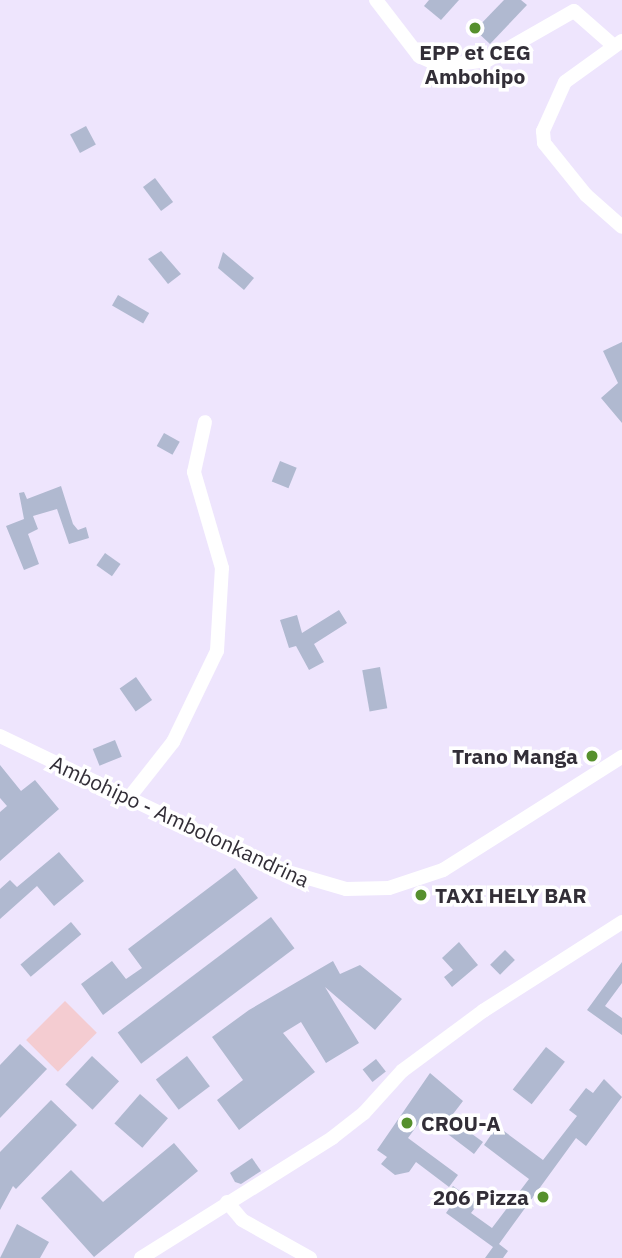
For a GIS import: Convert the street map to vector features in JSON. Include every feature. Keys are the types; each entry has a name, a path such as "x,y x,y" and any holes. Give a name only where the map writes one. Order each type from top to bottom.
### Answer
{"street":[{"path":"376,0 419,56 441,66 488,60 574,11 618,43 565,82 543,131 544,143 586,195 622,227"},
{"path":"128,799 173,741 217,650 222,568 194,472 205,422"},
{"name":"Ambohipo - Ambolonkandrina","path":"0,736 128,799 319,885 389,888 443,870 622,757"},
{"path":"142,1258 332,1138 364,1114 402,1071 483,1011 622,922"},
{"path":"227,1202 242,1220 310,1258"}],"shaded area":[{"path":"65,1001 97,1033 58,1072 26,1040"}],"building":[{"path":"429,0 459,0 441,20 424,6"},
{"path":"504,0 521,0 527,5 490,44 475,30"},
{"path":"86,126 96,145 80,153 70,134"},
{"path":"155,178 173,202 161,211 143,187"},
{"path":"161,251 181,274 168,284 148,259"},
{"path":"223,252 254,278 244,290 218,268"},
{"path":"118,295 149,313 143,323 112,305"},
{"path":"622,342 622,423 601,398 618,383 603,351"},
{"path":"164,433 180,442 172,455 157,446"},
{"path":"280,461 297,468 288,488 272,481"},
{"path":"61,486 73,524 78,530 86,527 89,538 69,544 57,509 33,516 38,529 28,534 39,564 24,570 6,526 24,519 19,493 24,492 27,499"},
{"path":"105,553 121,564 112,576 96,565"},
{"path":"339,610 347,623 314,644 324,662 309,670 296,646 289,648 280,620 297,615 302,633"},
{"path":"380,667 387,708 370,711 362,670"},
{"path":"136,677 152,700 136,711 120,688"},
{"path":"115,740 122,757 99,766 93,749"},
{"path":"0,765 21,791 35,780 59,809 0,861 0,812 7,806 0,798"},
{"path":"59,852 84,881 54,906 37,886 0,919 0,889 10,880 17,887"},
{"path":"235,868 258,898 103,1015 81,984 112,961 126,979 142,968 128,949"},
{"path":"271,917 294,948 141,1064 118,1033"},
{"path":"71,922 81,934 31,977 20,964"},
{"path":"459,942 478,965 452,987 444,977 453,970 442,958"},
{"path":"505,950 515,960 500,975 490,965"},
{"path":"333,961 340,974 360,965 402,999 375,1030 325,987 359,1043 326,1063 301,1022 283,1033 315,1072 239,1130 217,1100 243,1080 212,1037 249,1010"},
{"path":"622,962 622,983 605,1006 622,1018 622,1035 587,1010"},
{"path":"20,1044 47,1069 0,1118 0,1065"},
{"path":"546,1047 565,1062 532,1104 513,1090"},
{"path":"92,1056 119,1081 92,1110 65,1085"},
{"path":"187,1056 210,1086 179,1110 156,1079"},
{"path":"376,1059 386,1072 372,1082 363,1069"},
{"path":"430,1073 463,1101 450,1118 483,1142 474,1154 424,1116 408,1138 458,1175 449,1187 416,1162 409,1172 395,1175 381,1164 387,1157 377,1150"},
{"path":"604,1079 622,1097 586,1146 576,1138 499,1244 508,1251 503,1258 485,1258 493,1247 446,1213 453,1203 444,1197 453,1186 478,1204 471,1213 492,1228 529,1179 484,1145 497,1126 543,1160 577,1116 569,1110 586,1088 593,1093"},
{"path":"140,1094 168,1118 142,1148 114,1123"},
{"path":"51,1100 77,1125 16,1189 13,1186 0,1210 0,1152"},
{"path":"174,1143 198,1171 94,1257 41,1198 71,1170 103,1202"},
{"path":"252,1158 261,1171 241,1184 235,1182 230,1173"},
{"path":"17,1224 49,1242 40,1258 0,1258"}],"place":[{"name":"EPP et CEG Ambohipo","path":"475,28"},
{"name":"Trano Manga","path":"592,756"},
{"name":"TAXI HELY BAR","path":"421,895"},
{"name":"CROU-A","path":"407,1123"},
{"name":"206 Pizza","path":"543,1197"}]}
